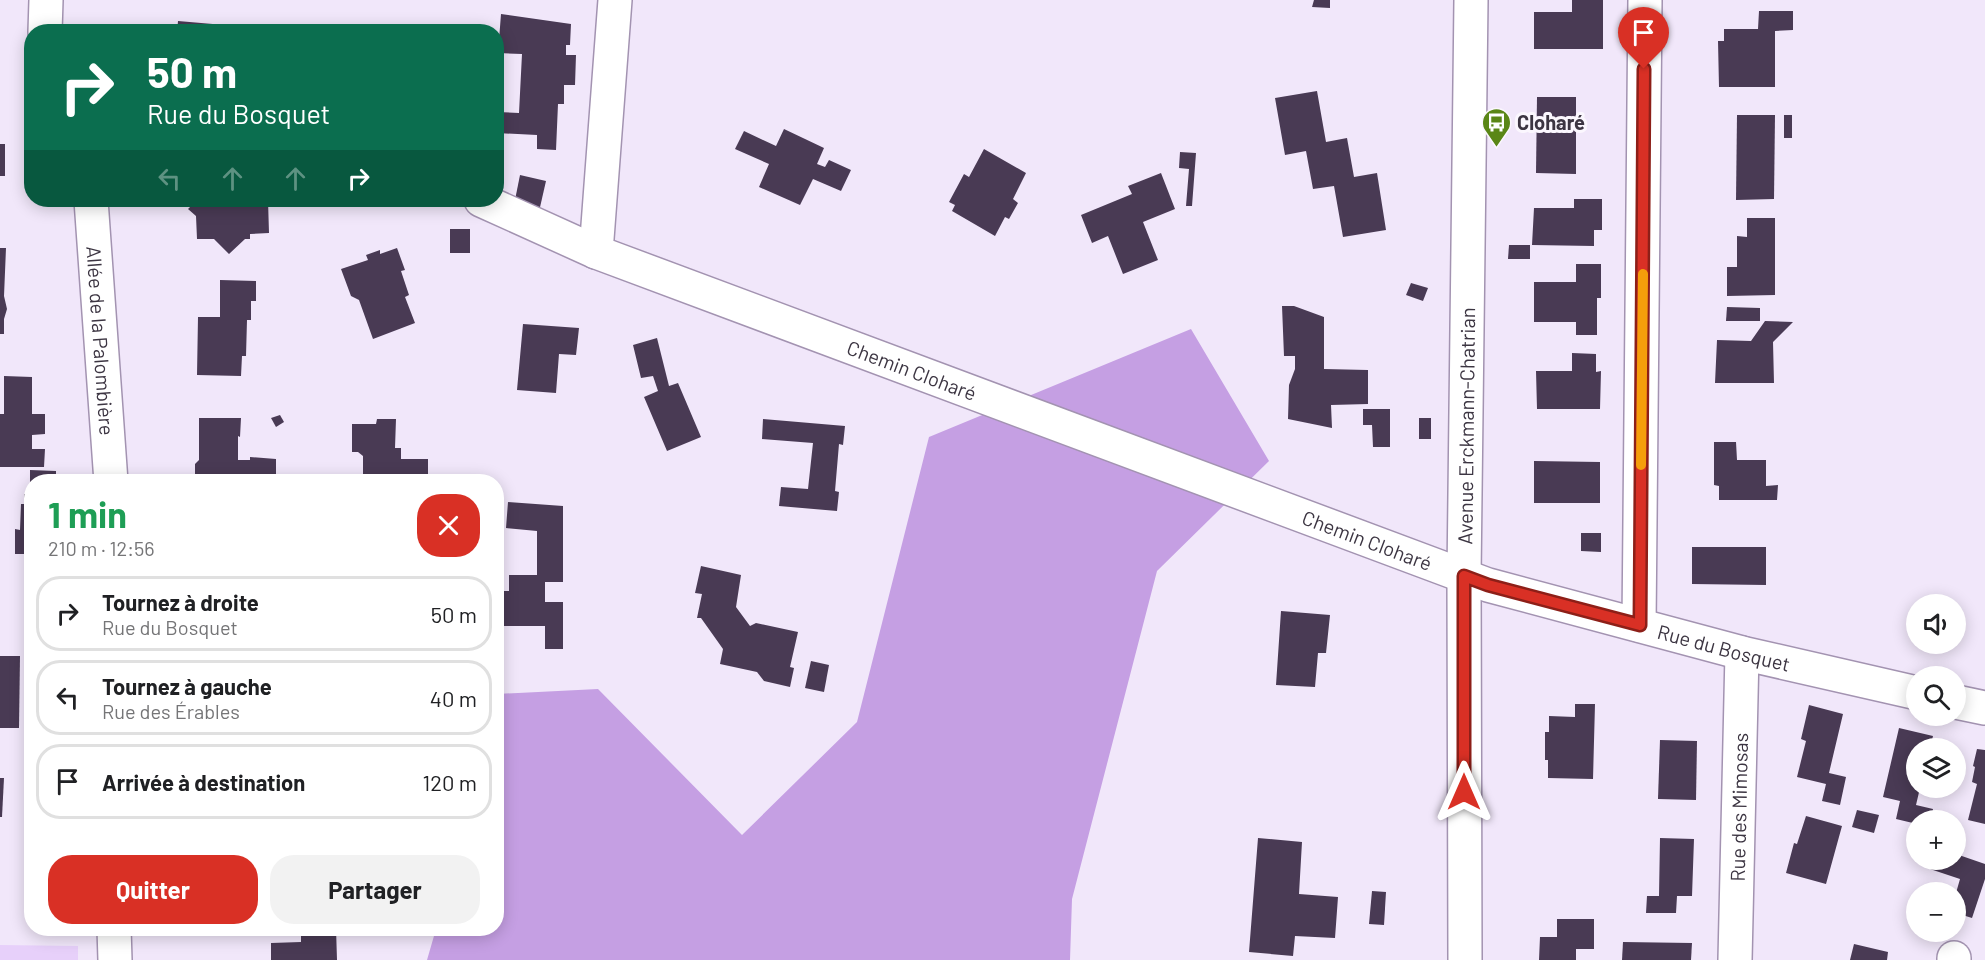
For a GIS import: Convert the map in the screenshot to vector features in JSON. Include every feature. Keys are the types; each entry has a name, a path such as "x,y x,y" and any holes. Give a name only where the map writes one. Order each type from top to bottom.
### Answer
{"street":[{"path":"45,24 46,0"},
{"path":"596,252 615,0"},
{"name":"Avenue Erckmann-Chatrian","path":"1465,960 1464,576 1471,0"},
{"path":"1640,625 1645,0"},
{"name":"Allée de la Palombière","path":"91,207 110,474"},
{"name":"Chemin Cloharé","path":"496,207 596,252 1464,576"},
{"name":"Rue du Bosquet","path":"1464,576 1488,585 1742,653 1906,690"},
{"name":"Rue des Mimosas","path":"1735,960 1742,653"},
{"path":"1966,704 1985,708"},
{"path":"114,936 115,960"}],"shaded area":[{"path":"1191,329 1269,461 1157,571 1072,899 1070,960 427,960 434,936 504,936 504,694 598,689 742,835 857,722 929,437"},
{"path":"0,945 78,946 78,960 0,960"}],"building":[{"path":"1314,0 1330,0 1330,8 1312,7"},
{"path":"1572,0 1603,0 1603,49 1534,49 1534,12 1572,12"},
{"path":"1759,11 1793,11 1793,30 1775,31 1775,87 1719,87 1718,41 1724,41 1724,29 1758,29"},
{"path":"501,14 571,24 570,45 566,45 566,55 576,55 575,85 564,85 564,104 558,104 556,150 537,149 537,135 504,133 504,112 519,113 522,54 504,53 504,24 500,24"},
{"path":"178,21 212,24 178,24"},
{"path":"1317,91 1326,142 1347,138 1354,177 1377,173 1386,230 1343,237 1334,186 1313,189 1306,151 1285,155 1275,98"},
{"path":"1537,97 1576,97 1576,174 1536,173"},
{"path":"1737,115 1775,115 1774,199 1736,200"},
{"path":"1784,115 1792,115 1792,138 1784,138"},
{"path":"784,129 824,148 817,164 825,167 829,160 851,170 841,191 813,179 800,205 759,187 769,164 735,149 744,131 776,146"},
{"path":"0,144 5,144 5,176 0,176"},
{"path":"984,149 1026,173 1013,199 1018,203 1009,219 1005,217 995,236 952,211 955,205 949,202 964,174 969,177"},
{"path":"1180,152 1196,153 1192,206 1186,206 1189,169 1179,168"},
{"path":"1161,173 1175,209 1143,222 1158,260 1123,274 1108,236 1092,243 1081,215 1132,194 1128,186"},
{"path":"520,175 546,181 538,216 513,210"},
{"path":"1574,199 1602,199 1602,230 1594,230 1594,246 1532,245 1534,208 1574,208"},
{"path":"190,207 268,207 269,233 250,234 250,239 245,239 229,254 214,239 197,239 196,216 188,209"},
{"path":"1747,218 1775,218 1775,295 1727,296 1727,267 1737,267 1737,236 1747,237"},
{"path":"450,229 470,229 470,253 450,253"},
{"path":"1509,245 1530,245 1530,259 1508,259"},
{"path":"0,248 6,248 4,296 7,309 4,334 0,334"},
{"path":"397,248 405,270 401,271 409,295 405,297 415,323 373,339 359,300 351,296 341,269 368,260 366,255 380,250 380,254"},
{"path":"1576,264 1601,264 1601,298 1597,298 1597,335 1576,335 1576,322 1534,322 1534,282 1576,282"},
{"path":"220,280 256,281 256,301 251,301 251,320 247,320 246,356 242,356 241,376 197,375 198,317 220,317"},
{"path":"1411,283 1428,288 1423,301 1406,295"},
{"path":"1282,306 1294,306 1324,317 1324,369 1368,370 1368,404 1331,405 1332,428 1288,419 1289,385 1295,369 1295,356 1284,356"},
{"path":"1727,307 1760,308 1760,321 1726,321"},
{"path":"1765,321 1793,322 1773,342 1774,383 1715,383 1717,340 1751,341"},
{"path":"523,324 579,328 576,355 559,354 556,393 517,390"},
{"path":"657,338 669,386 678,383 701,437 667,451 644,397 658,391 653,376 641,378 633,345"},
{"path":"1572,353 1596,354 1596,372 1601,371 1600,409 1537,409 1536,371 1572,371"},
{"path":"4,376 32,377 32,414 45,414 45,434 32,435 32,449 45,449 44,467 0,467 0,414 4,414"},
{"path":"1363,409 1390,409 1390,447 1373,447 1372,425 1363,425"},
{"path":"280,415 284,422 276,427 271,418"},
{"path":"199,418 241,418 238,460 250,460 250,457 276,459 276,474 195,474 195,464 199,460"},
{"path":"1419,418 1431,418 1431,439 1419,439"},
{"path":"377,419 396,419 395,448 401,448 401,459 428,459 428,474 363,474 363,456 358,452 352,452 352,424 376,424"},
{"path":"763,419 845,426 843,445 839,444 835,491 839,492 837,511 779,506 781,487 808,489 813,443 762,439"},
{"path":"1714,442 1736,442 1737,460 1766,460 1766,486 1778,485 1777,500 1719,500 1719,486 1714,485"},
{"path":"1534,461 1600,462 1600,503 1534,503"},
{"path":"30,470 56,471 56,474 30,474"},
{"path":"508,502 563,506 563,582 545,582 545,602 563,602 563,649 545,649 545,626 504,626 504,591 509,591 509,575 537,575 537,531 506,528"},
{"path":"21,504 24,504 24,554 15,554 15,529 20,530"},
{"path":"1581,533 1601,533 1601,552 1581,551"},
{"path":"1692,547 1766,547 1766,585 1692,584"},
{"path":"701,566 741,575 736,607 750,626 756,623 798,632 790,667 794,668 790,687 764,681 757,672 720,664 723,649 701,618 697,618 702,594 695,593"},
{"path":"1281,611 1330,615 1326,653 1318,653 1315,687 1276,685"},
{"path":"0,656 20,656 19,728 0,728"},
{"path":"811,661 829,665 824,692 805,688"},
{"path":"1575,704 1595,704 1593,779 1548,778 1548,760 1545,760 1545,732 1549,732 1549,716 1575,717"},
{"path":"1809,705 1843,714 1829,773 1846,777 1840,805 1822,801 1826,784 1797,777 1806,741 1801,739"},
{"path":"1899,728 1933,736 1932,738 1906,738 1906,798 1918,798 1916,805 1933,810 1906,810 1906,821 1896,819 1900,801 1883,797"},
{"path":"1660,740 1697,741 1696,800 1658,799"},
{"path":"1977,749 1985,750 1985,824 1968,820 1977,784 1972,782"},
{"path":"0,778 4,778 2,817 0,817"},
{"path":"1857,810 1879,815 1874,833 1852,827"},
{"path":"1806,816 1842,826 1826,884 1786,873 1794,843 1797,844"},
{"path":"1258,838 1302,842 1299,894 1338,897 1335,938 1295,936 1293,956 1249,952"},
{"path":"1660,838 1694,839 1692,896 1677,896 1676,913 1646,913 1647,896 1659,896"},
{"path":"1966,857 1985,864 1985,879 1972,918 1966,916 1966,882 1959,882 1960,879 1933,870 1966,870"},
{"path":"1372,891 1386,892 1384,925 1369,924"},
{"path":"1557,919 1594,919 1594,949 1576,949 1576,960 1539,960 1540,937 1557,937"},
{"path":"301,936 336,936 337,960 271,960 271,943 301,942"},
{"path":"1623,942 1692,943 1691,960 1622,960"},
{"path":"1854,944 1888,952 1887,960 1850,960"}],"slow traffic":[{"path":"1641,465 1643,274"}],"place":[{"name":"Cloharé","path":"1496,148"}],"route":[{"path":"1464,792 1464,576 1488,585 1640,625 1644,69"}]}
